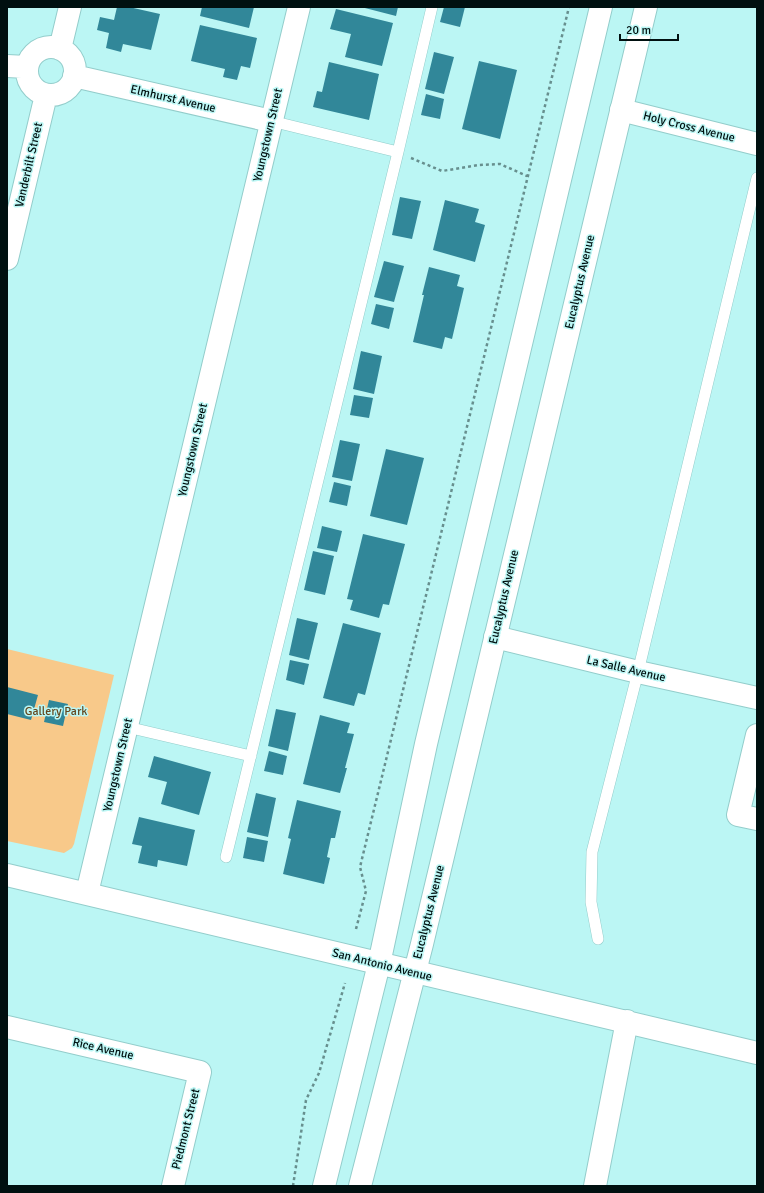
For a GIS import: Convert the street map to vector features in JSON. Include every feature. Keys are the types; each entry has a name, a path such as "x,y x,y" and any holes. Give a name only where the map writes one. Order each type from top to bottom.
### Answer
{"street":[{"path":"60,49 70,7"},
{"name":"Youngstown Street","path":"87,893 299,7"},
{"path":"324,1186 379,964 426,744 601,7"},
{"name":"Eucalyptus Avenue","path":"360,1186 414,972 646,7"},
{"path":"49,47 60,49 67,53 71,58 74,66 74,76 71,84 66,90 55,95 46,95 39,92 32,86 28,78 17,67 41,49 49,47"},
{"name":"Elmhurst Avenue","path":"74,76 271,121"},
{"name":"Vanderbilt Street","path":"7,259 46,95"},
{"name":"Holy Cross Avenue","path":"621,110 757,144"},
{"name":"La Salle Avenue","path":"495,638 638,672 757,698"},
{"path":"748,817 757,734"},
{"name":"San Antonio Avenue","path":"7,875 379,964 627,1021 757,1054"},
{"path":"595,1186 627,1021"},
{"name":"Rice Avenue","path":"8,1032 200,1072"},
{"name":"Piedmont Street","path":"172,1186 200,1072"}],"lane":[{"path":"226,857 432,7"},
{"path":"271,121 398,152"},
{"path":"598,939 591,902 592,852 638,672 757,178"},
{"path":"127,727 251,756"}],"path":[{"path":"356,929 366,891 360,867 569,7"},
{"path":"398,152 442,171 479,165 500,164 527,176"},
{"path":"293,1186 306,1100 319,1073 345,983"}],"green space":[{"name":"Gallery Park","path":"7,649 114,675 74,844 72,848 64,853 7,841"}],"building":[{"path":"117,7 129,7 160,14 151,50 123,44 121,52 106,48 109,33 97,30 100,17 114,20"},
{"path":"202,7 254,7 249,28 200,16"},
{"path":"361,7 398,7 396,16"},
{"path":"444,7 465,7 460,27 440,22"},
{"path":"336,9 393,23 382,66 345,57 351,34 330,29"},
{"path":"200,25 257,38 250,68 241,66 237,80 223,77 225,69 191,61"},
{"path":"434,52 454,57 444,94 425,89"},
{"path":"479,61 517,70 500,139 462,129"},
{"path":"329,62 379,74 369,120 313,107 317,91 322,92"},
{"path":"426,94 444,99 440,119 421,115"},
{"path":"400,197 421,201 412,239 392,235"},
{"path":"445,200 479,209 475,222 485,225 475,262 433,250"},
{"path":"384,261 404,266 394,302 374,297"},
{"path":"429,267 460,275 457,286 464,288 452,339 445,337 442,349 413,342"},
{"path":"376,304 394,308 389,329 371,324"},
{"path":"361,351 382,356 374,394 353,389"},
{"path":"354,395 373,398 369,418 350,415"},
{"path":"340,440 360,444 352,481 332,477"},
{"path":"386,449 424,458 407,525 370,516"},
{"path":"334,482 351,486 347,506 329,502"},
{"path":"322,526 342,531 337,552 317,548"},
{"path":"363,534 405,544 389,605 383,604 379,618 350,610 353,600 347,599"},
{"path":"313,551 334,556 325,595 304,590"},
{"path":"297,618 318,623 309,660 289,655"},
{"path":"343,623 381,633 365,695 358,693 354,706 323,698"},
{"path":"290,660 309,664 304,685 286,680"},
{"path":"7,687 38,695 31,720 7,714"},
{"path":"49,700 68,704 63,726 44,722"},
{"path":"276,709 296,713 288,751 268,746"},
{"path":"320,715 350,723 347,733 354,734 340,793 303,784"},
{"path":"269,751 287,756 283,775 264,771"},
{"path":"154,756 211,772 199,815 161,804 167,782 148,777"},
{"path":"256,793 276,798 268,837 247,832"},
{"path":"297,800 341,811 335,838 331,838 327,857 330,858 324,884 283,874 291,839 288,838"},
{"path":"139,817 195,830 187,866 158,860 157,867 138,863 142,846 132,844"},
{"path":"247,837 268,841 264,862 243,858"}]}
